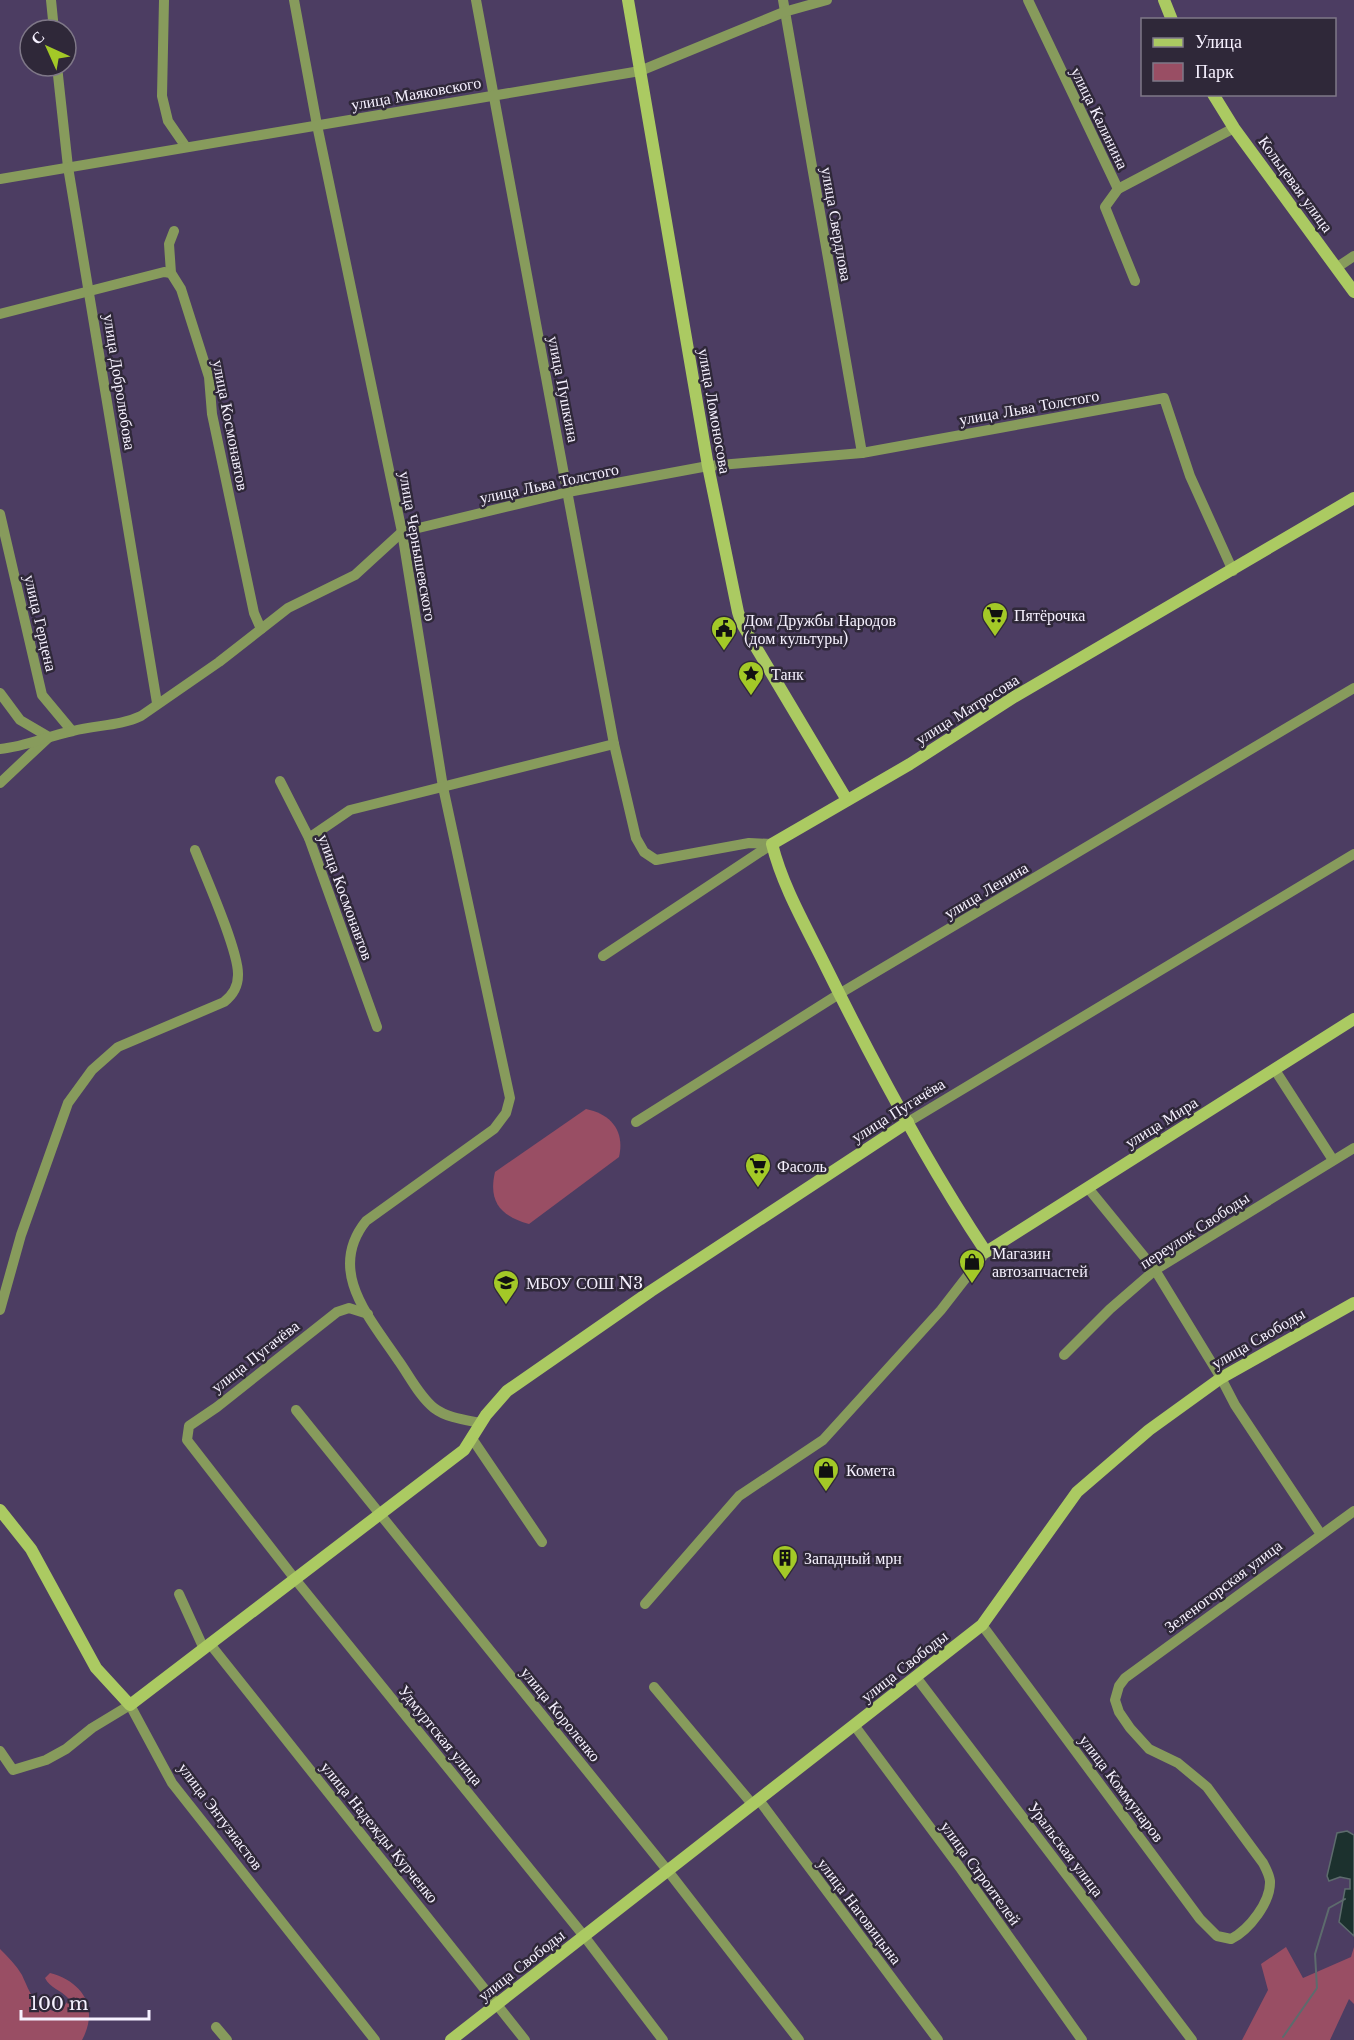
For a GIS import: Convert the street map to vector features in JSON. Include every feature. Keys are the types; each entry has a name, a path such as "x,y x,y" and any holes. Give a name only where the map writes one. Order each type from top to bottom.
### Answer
{"street":[{"path":"51,0 53,18"},
{"path":"164,0 162,96 168,121 186,147"},
{"name":"улица Чернышевского","path":"294,0 317,125 402,532 443,787 510,1098 506,1113 494,1129 366,1221 359,1229 351,1248 350,1271 357,1298 368,1314"},
{"name":"улица Пушкина","path":"476,0 614,744 636,838 644,852 656,860 749,843 772,844"},
{"name":"улица Ломоносова","path":"628,0 708,466 742,624 847,800"},
{"name":"улица Маяковского","path":"0,179 640,71 783,6 827,0"},
{"name":"улица Калинина","path":"1028,0 1118,189 1105,207 1134,281"},
{"path":"1164,0 1171,18"},
{"name":"улица Свердлова","path":"783,6 862,453"},
{"name":"улица Добролюбова","path":"58,78 68,167 157,703"},
{"name":"Кольцевая улица","path":"1214,96 1234,128 1354,292"},
{"path":"1118,189 1234,128"},
{"name":"улица Космонавтов","path":"174,231 169,244 171,273 181,289 209,377 212,414 223,471 254,612 261,629"},
{"path":"1336,268 1354,256"},
{"path":"0,314 171,273"},
{"name":"улица Льва Толстого","path":"0,749 72,731 130,721 219,662 288,608 355,575 402,532 568,492 708,466 862,453 1164,398 1190,476 1233,572"},
{"name":"улица Матросова","path":"603,956 772,844 1014,697 1233,572 1354,498"},
{"name":"улица Герцена","path":"0,514 42,695 72,731"},
{"name":"улица Ленина","path":"636,1122 840,994 1354,688"},
{"path":"0,693 20,720 49,738 0,783"},
{"path":"309,838 342,813 614,744"},
{"name":"улица Космонавтов","path":"280,781 309,838 378,1027"},
{"path":"645,1604 739,1496 823,1440 941,1310 986,1252 940,1183 840,994 782,877 772,844"},
{"path":"0,1310 21,1234 68,1103 92,1070 118,1047 224,1002 237,986 238,965 195,850"},
{"name":"улица Пугачёва","path":"130,1705 464,1450 496,1401 507,1391 659,1286 908,1122 1354,854"},
{"name":"улица Мира","path":"986,1252 1354,1019"},
{"path":"1275,1070 1333,1160"},
{"name":"переулок Свободы","path":"1065,1356 1110,1309 1155,1270 1354,1148"},
{"path":"1088,1188 1155,1270 1221,1378 1234,1405 1320,1533"},
{"name":"улица Свободы","path":"451,2040 982,1625 1077,1492 1149,1430 1221,1378 1354,1303"},
{"name":"улица Пугачёва","path":"194,1451 187,1440 189,1425 217,1407 337,1312 349,1308 368,1314"},
{"path":"368,1314 425,1399 435,1409 455,1418 482,1424"},
{"name":"улица Короленко","path":"296,1410 668,1871 799,2040"},
{"path":"472,1440 542,1542"},
{"name":"Удмуртская улица","path":"194,1451 584,1936 663,2040"},
{"name":"улица Энтузиастов","path":"0,1510 32,1549 96,1668 130,1705 172,1784 375,2040"},
{"name":"Зеленогорская улица","path":"1250,1924 1268,1891 1269,1875 1263,1863 1207,1787 1178,1762 1149,1749 1130,1728 1119,1713 1116,1692 1125,1678 1320,1533 1354,1511"},
{"name":"улица Надежды Курченко","path":"179,1594 207,1646 525,2040"},
{"name":"улица Коммунаров","path":"982,1625 1204,1924 1224,1940 1239,1935 1250,1924"},
{"name":"Уральская улица","path":"916,1677 1192,2040"},
{"name":"улица Наговицына","path":"654,1686 756,1802 938,2040"},
{"path":"0,1751 13,1770 46,1760 130,1705"},
{"name":"улица Строителей","path":"854,1725 961,1869 1082,2040"},
{"path":"216,2027 227,2040"}],"green space":[{"path":"586,1109 603,1115 614,1125 620,1139 619,1157 529,1224 504,1212 495,1200 493,1192 495,1172"},
{"path":"1286,1947 1303,1978 1351,1957 1354,1947 1354,2004 1349,1999 1330,2040 1242,2040 1268,1990 1261,1964"},
{"path":"0,1949 20,1971 34,1999 49,2010 57,2012 69,1999 47,1981 45,1978 50,1973 62,1977 80,1990 85,1998 89,2018 82,2040 0,2040"}],"shaded area":[{"path":"1347,1831 1354,1835 1354,1936 1339,1922 1345,1889 1350,1889 1350,1879 1340,1877 1329,1881 1327,1876 1337,1833"}],"waterway":[{"path":"1283,2037 1317,1988 1315,1954 1329,1908 1345,1899"}],"place":[{"name":"Пятёрочка","path":"995,638"},
{"name":"Дом Дружбы Народов (дом культуры)","path":"724,652"},
{"name":"Танк","path":"751,697"},
{"name":"Фасоль","path":"758,1189"},
{"name":"Магазин автозапчастей","path":"972,1285"},
{"name":"МБОУ СОШ N3","path":"506,1306"},
{"name":"Комета","path":"826,1493"},
{"name":"Западный мрн","path":"785,1581"}]}
